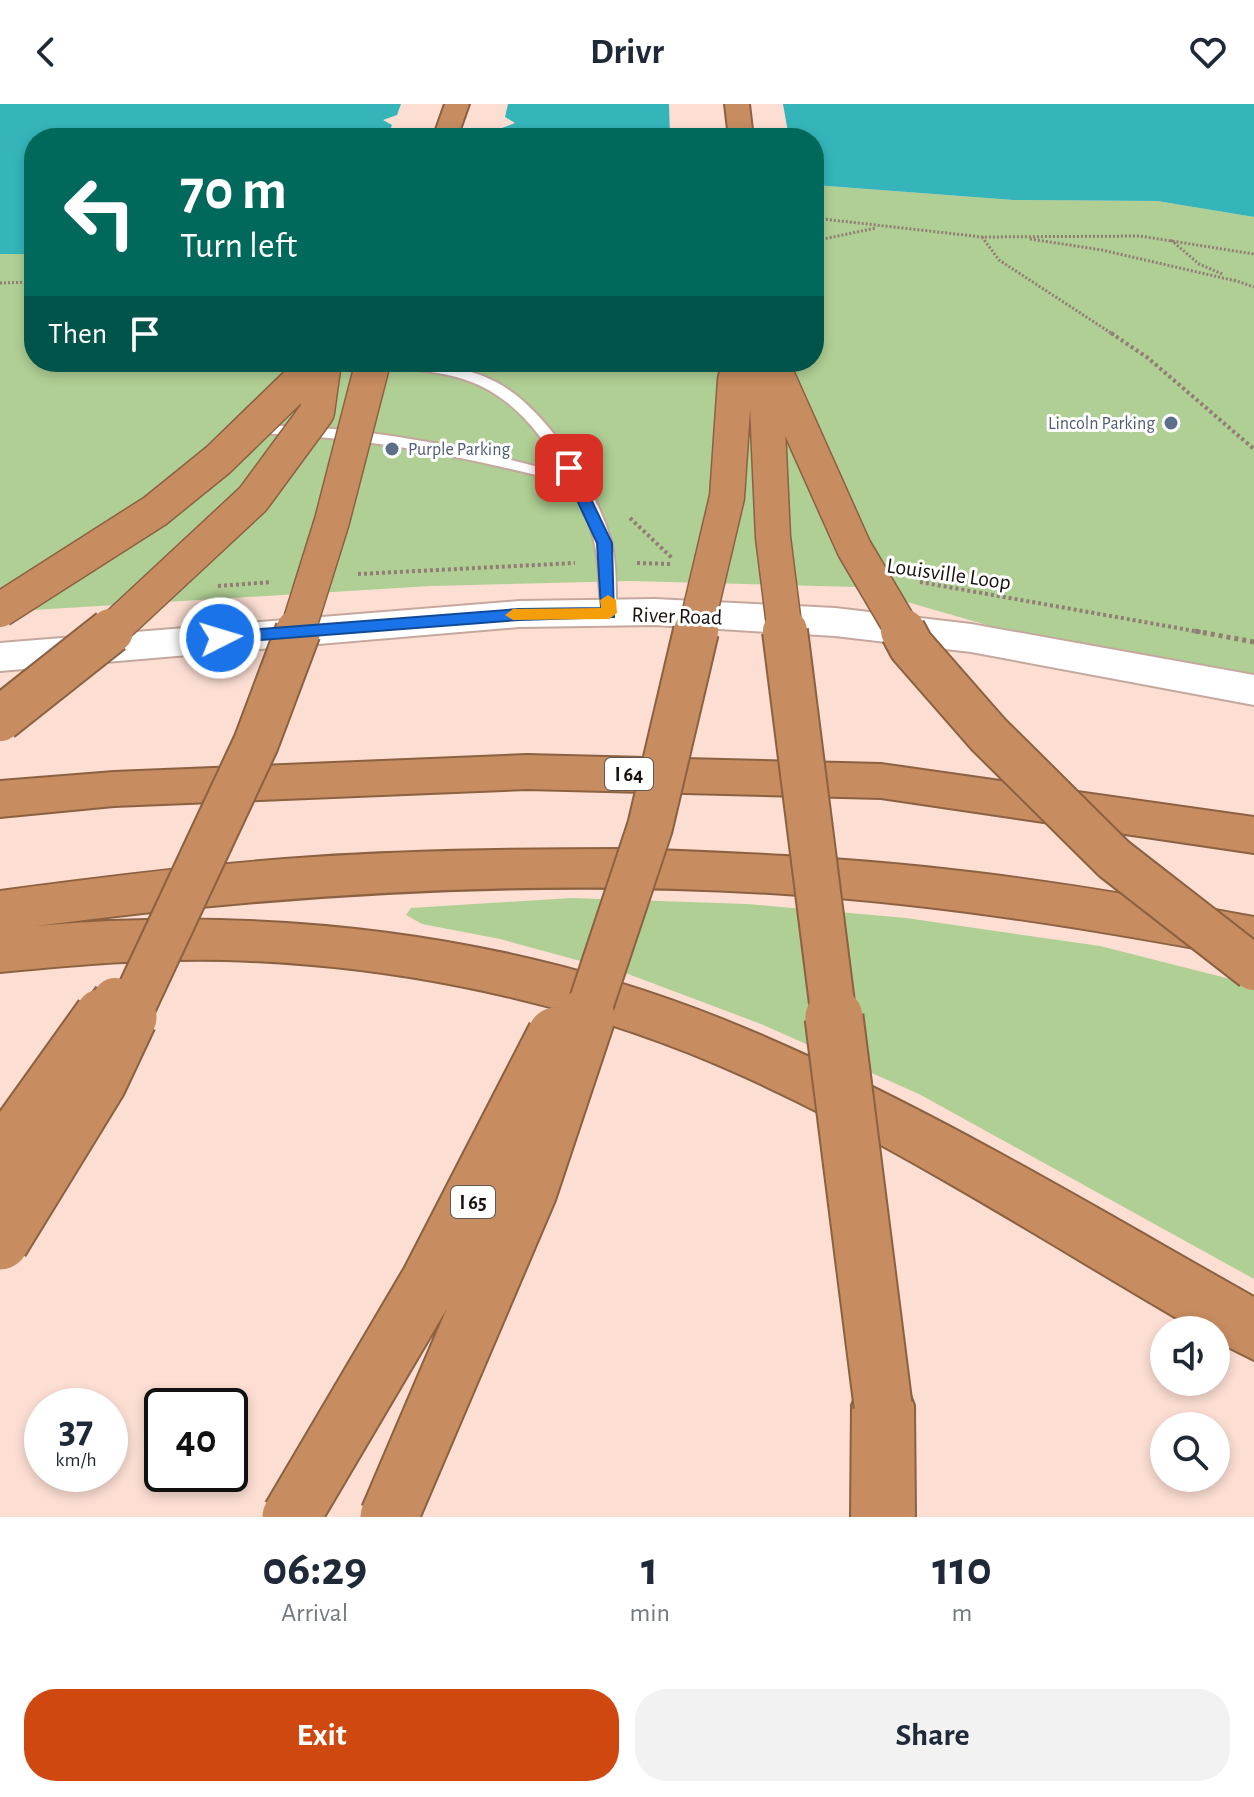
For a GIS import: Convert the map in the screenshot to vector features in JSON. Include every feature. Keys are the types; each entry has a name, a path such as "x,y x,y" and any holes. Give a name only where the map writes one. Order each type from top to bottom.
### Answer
{"highway":[{"path":"449,128 457,104"},
{"path":"737,104 740,128"},
{"path":"0,610 155,511 218,460 311,372"},
{"path":"0,719 132,615 253,499 317,412 321,372"},
{"path":"0,1241 98,1081 250,757 301,623 332,521 370,372"},
{"name":"I 65","path":"291,1517 344,1433 463,1220 634,876 658,796 727,497 735,380 742,372"},
{"path":"768,372 773,537 883,1405 883,1517"},
{"path":"773,372 854,548 911,646 988,734 1114,859 1254,968"},
{"name":"I 64","path":"0,799 114,789 527,772 881,781 1254,835"},
{"path":"0,911 217,882 339,873 534,866 650,866 780,872 995,895 1254,938"},
{"path":"389,1517 528,1191 634,876"},
{"path":"0,1161 179,910"},
{"path":"0,951 112,941 253,940 347,948 429,962 588,998 666,1023 763,1061 996,1184 1254,1330"}],"street":[{"name":"River Road","path":"0,657 519,614 655,612 835,622 971,638 1254,690"}],"lane":[{"path":"441,372 491,384 532,418 561,454 605,543 609,613"},
{"path":"240,429 311,430 390,438 489,458 577,481"}],"path":[{"path":"824,219 982,237 1098,235 1170,239 1254,254"},
{"path":"824,239 879,227"},
{"path":"982,237 999,260 1148,358 1254,449"},
{"path":"1013,237 1102,250 1254,287"},
{"path":"1170,239 1199,264 1236,281"},
{"path":"0,283 24,282"},
{"path":"636,563 679,564"},
{"name":"Louisville Loop","path":"908,581 1254,642"}],"green space":[{"path":"824,186 1013,200 1157,201 1254,217 1254,690 1122,664 855,587 630,581 431,586 0,612 0,254 24,254 24,372 824,372"},
{"path":"571,898 747,904 906,918 1100,946 1254,985 1254,1279 919,1094 761,1024 628,974 500,939 422,924 406,915 411,908"}],"water":[{"path":"0,104 1254,104 1254,217 1157,201 1013,200 824,186 824,128 24,128 24,254 0,254"}],"pier":[{"path":"401,104 508,104 505,117 515,123 502,128 391,128 392,125 383,120 397,115"},
{"path":"669,104 783,104 787,128 670,128"}],"slow traffic":[{"path":"513,615 609,613 608,600"}],"place":[{"name":"Lincoln Parking","path":"1171,423"},
{"name":"Purple Parking","path":"392,449"}],"route":[{"path":"220,638 519,614 609,613 605,543 585,494 569,468"}]}
